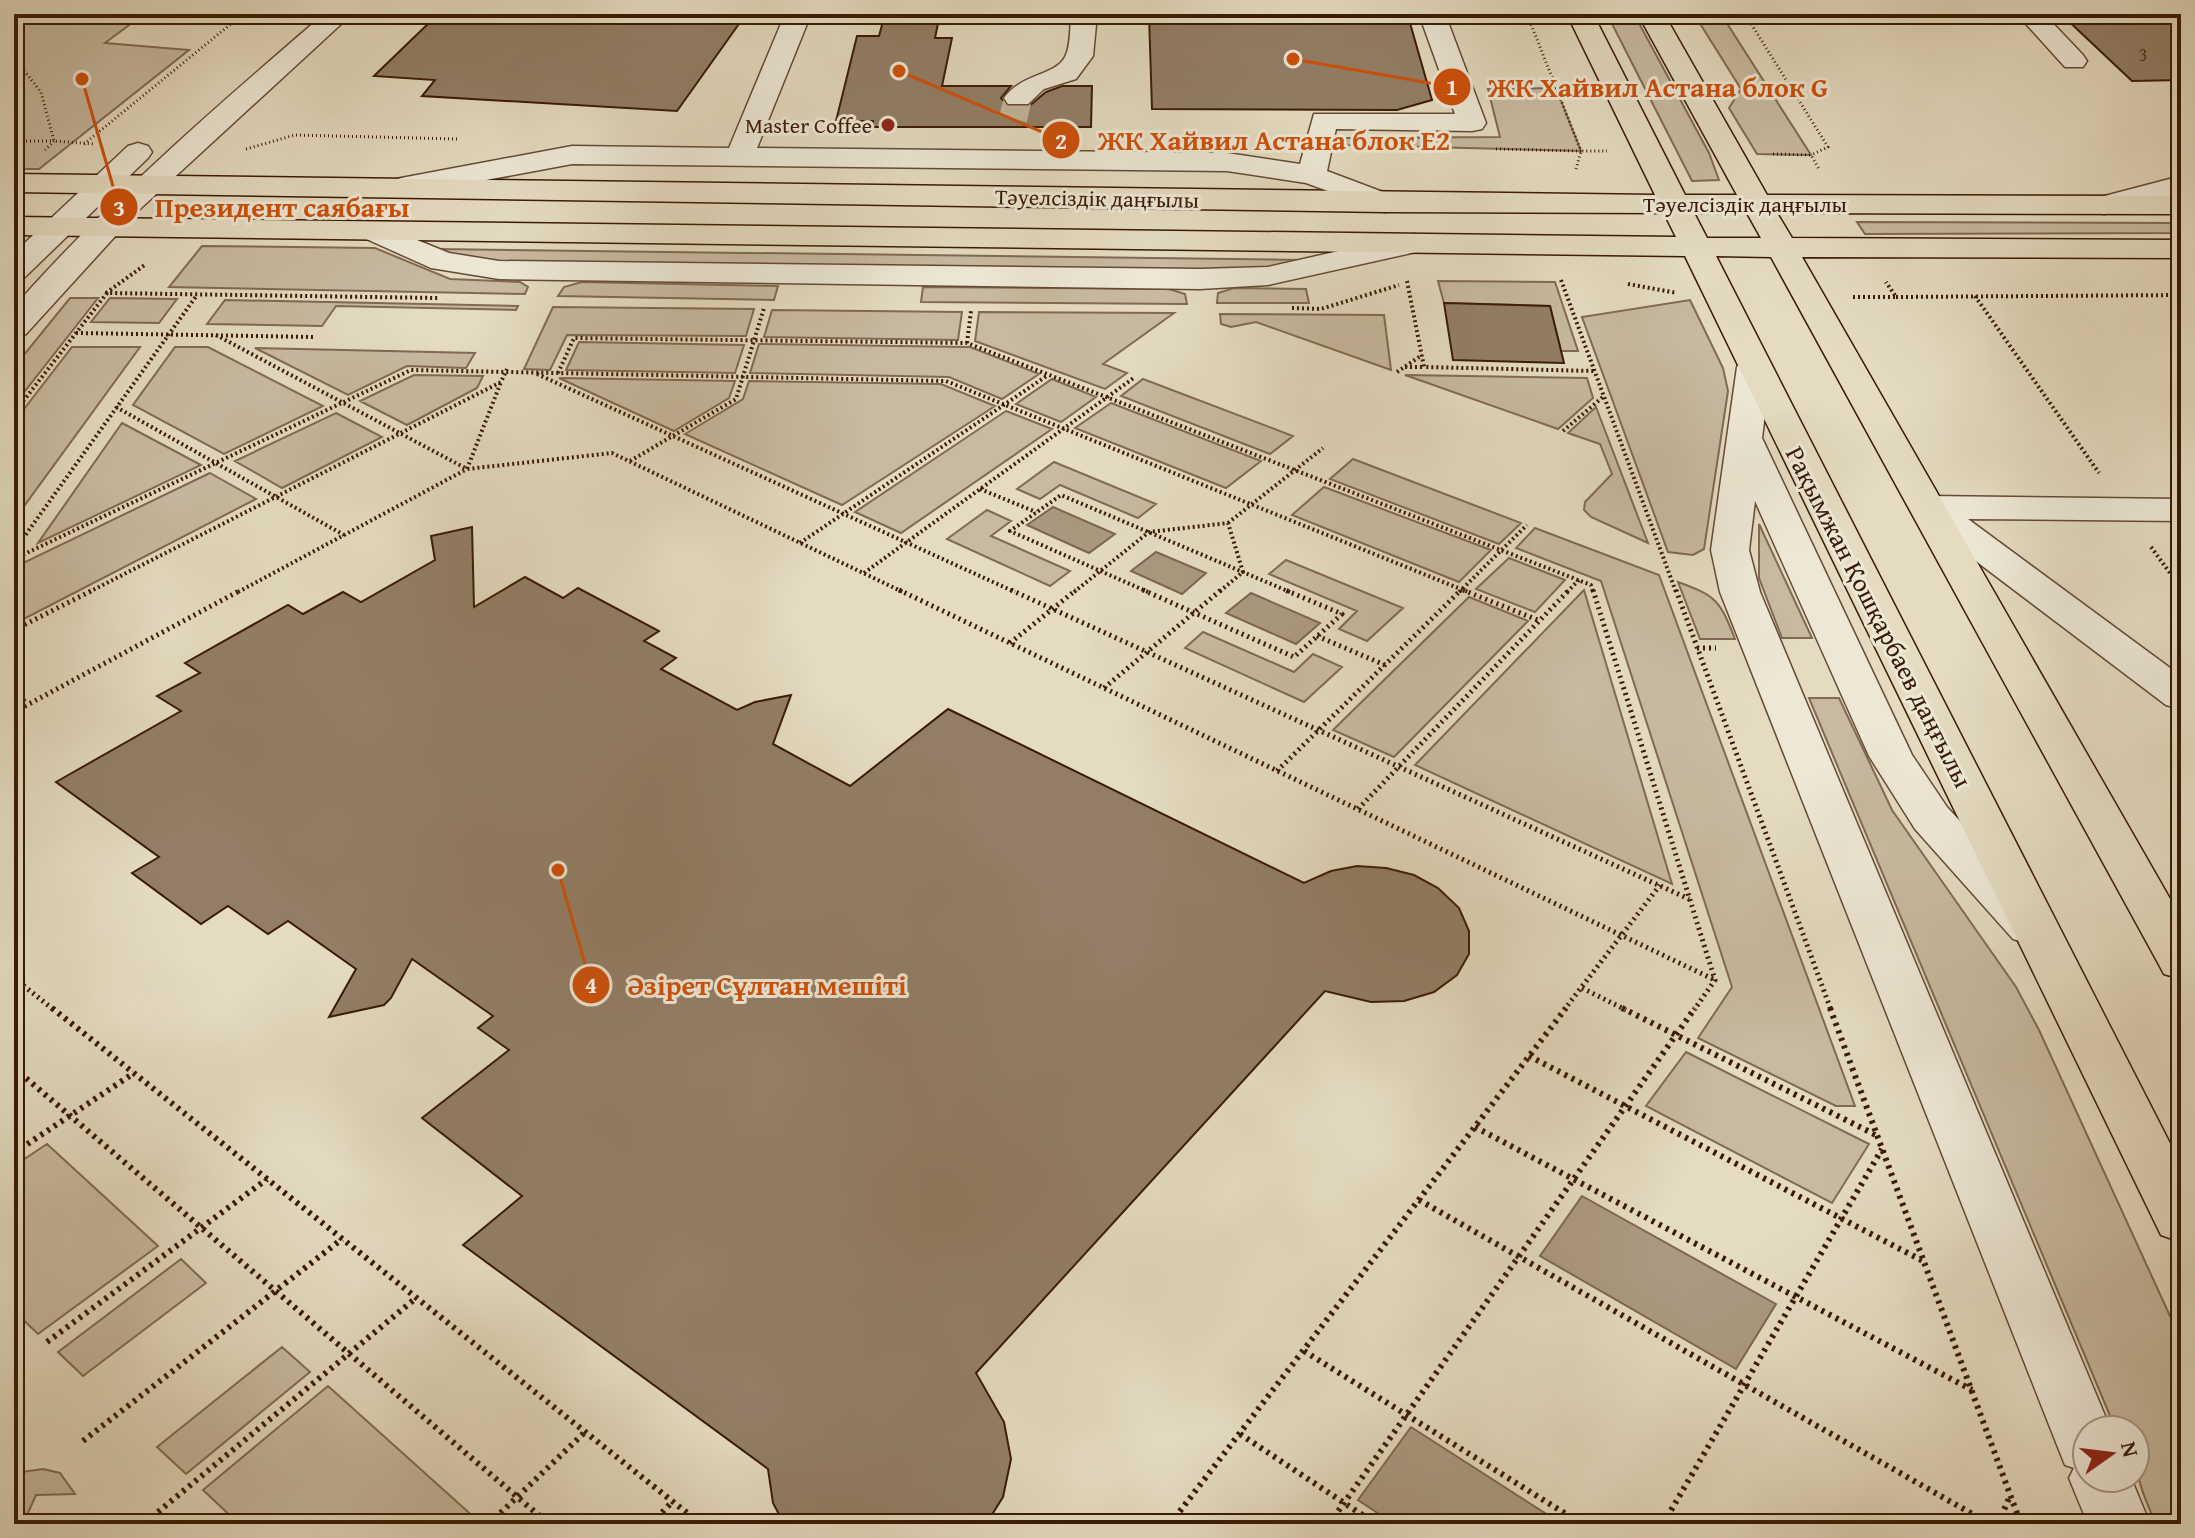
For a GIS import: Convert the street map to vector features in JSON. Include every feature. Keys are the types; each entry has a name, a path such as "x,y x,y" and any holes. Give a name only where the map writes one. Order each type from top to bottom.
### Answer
{"main road":[{"name":"Рақымжан Қошқарбаев даңғылы","path":"1580,14 2181,1219"},
{"path":"1651,14 2181,961"},
{"name":"Тәуелсіздік даңғылы","path":"14,183 1385,203 2181,205"},
{"name":"Тәуелсіздік даңғылы","path":"14,226 1784,248 2181,249"}],"street":[{"path":"183,116 307,14"},
{"path":"14,327 102,228 147,183 339,14"},
{"path":"740,155 798,14"},
{"path":"1018,98 1035,83 1067,73 1080,56 1084,14"},
{"path":"1312,175 1324,120 1472,123 1432,14"},
{"path":"2030,14 2074,61"},
{"path":"14,270 103,183 158,136"},
{"path":"401,187 572,155 740,155 1008,146 1227,162 1312,175 1385,203"},
{"path":"2104,205 2181,185"},
{"path":"373,231 442,261 499,270 1235,279 1268,276 1414,243"},
{"path":"1754,367 1730,550 1740,592 2074,1414"},
{"path":"1745,439 1897,768 1931,818 2040,938"},
{"path":"1928,507 2181,510"},
{"path":"1928,507 2181,696"},
{"path":"2107,1494 2119,1524"}],"path":[{"path":"84,144 243,14"},
{"path":"1527,14 1581,151 1574,176"},
{"path":"1745,14 1828,147 1811,155 1771,154"},
{"path":"14,58 41,93"},
{"path":"1581,151 1612,151"},
{"path":"1811,155 1825,179"},
{"path":"1369,253 1409,282 1424,367"},
{"path":"1574,275 1558,272 2021,1524"},
{"path":"1882,276 1896,297"},
{"path":"1620,282 1678,293"},
{"path":"14,413 107,293"},
{"path":"14,551 198,294"},
{"path":"1848,297 2181,295"},
{"path":"1975,296 2125,509"},
{"path":"629,461 736,399 766,303"},
{"path":"967,343 971,306"},
{"path":"75,333 315,337"},
{"path":"216,335 467,469"},
{"path":"558,373 574,338 967,343 1591,585 1715,980"},
{"path":"1397,372 1422,355"},
{"path":"1405,367 1594,371"},
{"path":"14,559 411,370 946,381 1540,621"},
{"path":"467,469 506,370"},
{"path":"534,373 1690,899"},
{"path":"800,543 1049,375"},
{"path":"864,573 1135,377"},
{"path":"14,630 501,382"},
{"path":"1563,431 1604,396"},
{"path":"116,407 344,535"},
{"path":"1010,643 1149,532 1228,523 1323,448"},
{"path":"14,712 467,469 612,453 1715,980"},
{"path":"980,489 1037,512"},
{"path":"1061,495 1149,532 1342,614 1294,657 1010,531 1061,495"},
{"path":"1228,523 1243,572"},
{"path":"1277,771 1527,525"},
{"path":"1104,688 1243,572"},
{"path":"1358,809 1579,580"},
{"path":"1317,636 1385,665"},
{"path":"14,693 28,704"},
{"path":"1170,1524 1660,885"},
{"path":"14,978 701,1524"},
{"path":"1329,1524 1715,980"},
{"path":"1582,988 1878,1136"},
{"path":"1529,1056 1925,1262"},
{"path":"14,1068 549,1524"},
{"path":"14,1153 134,1073"},
{"path":"1475,1127 1972,1390"},
{"path":"1663,1524 1882,1149"},
{"path":"47,1342 267,1179"},
{"path":"1419,1200 1990,1524"},
{"path":"83,1441 342,1239"},
{"path":"158,1512 416,1298"},
{"path":"1304,1351 1582,1524"},
{"path":"489,1524 585,1432"},
{"path":"1240,1434 1376,1524"},
{"path":"1998,1524 2010,1495"},
{"path":"651,1524 673,1502"}],"shaded area":[{"path":"14,14 144,14 105,43 189,50 39,169 14,169"},
{"path":"1607,14 1634,14 1709,153 1719,180 1692,181"},
{"path":"1694,14 1721,14 1811,155 1757,154 1729,108 1741,89"},
{"path":"1556,88 1581,151 1346,145 1345,138 1500,137 1488,89"},
{"path":"1857,222 2181,223 2181,233 1865,234"},
{"path":"202,246 375,248 450,279 520,282 528,287 525,294 169,287"},
{"path":"437,249 1304,260 1259,271 502,262 468,259"},
{"path":"1438,281 1555,282 1578,351 1561,351 1550,306 1444,303"},
{"path":"582,282 778,286 774,300 558,296 564,287"},
{"path":"923,287 1169,289 1185,294 1187,304 921,302"},
{"path":"1234,288 1306,289 1309,303 1217,303 1218,293"},
{"path":"70,298 98,298 14,405 14,367"},
{"path":"110,298 177,299 159,323 91,322"},
{"path":"225,300 518,306 516,310 336,306 322,326 207,324"},
{"path":"1690,300 1723,368 1728,391 1704,549 1693,555 1668,552 1582,317"},
{"path":"553,307 754,309 746,336 567,335 550,370 524,369"},
{"path":"772,310 962,312 958,340 764,337"},
{"path":"979,312 1174,313 1103,364 1127,373 1105,389 975,341"},
{"path":"1220,314 1384,315 1391,370 1256,322 1231,327 1221,324"},
{"path":"579,342 744,345 735,373 566,370"},
{"path":"759,344 970,347 1039,374 1002,399 949,377 750,373"},
{"path":"72,347 140,347 14,520 14,422"},
{"path":"175,347 208,347 323,406 224,454 133,405"},
{"path":"255,348 475,353 466,368 407,366 348,395"},
{"path":"414,375 483,376 477,388 407,425 360,401"},
{"path":"1405,375 1587,378 1593,398 1558,429"},
{"path":"559,378 735,381 729,398 674,431"},
{"path":"1052,379 1096,397 1061,422 1016,404"},
{"path":"1143,379 1293,436 1270,454 1121,396"},
{"path":"749,381 941,384 995,406 842,505 685,434 743,399"},
{"path":"1111,403 1261,461 1226,488 1075,428"},
{"path":"1596,407 1648,543 1591,517 1584,510 1585,502 1612,474 1600,444 1568,433"},
{"path":"1006,411 1052,429 901,533 855,512"},
{"path":"336,413 382,437 282,488 235,461"},
{"path":"122,423 201,465 38,543"},
{"path":"1353,459 1521,523 1499,544 1330,479"},
{"path":"1054,462 1156,504 1138,518 1060,485 1040,499 1017,489"},
{"path":"210,473 256,499 14,624 14,574 21,564"},
{"path":"1324,487 1491,550 1459,582 1292,515"},
{"path":"1053,507 1115,534 1089,553 1027,525"},
{"path":"987,510 1011,521 991,536 1070,571 1050,586 947,539"},
{"path":"1759,524 1812,638 1782,638 1759,578"},
{"path":"1535,528 1659,575 1855,1106 1836,1106 1698,1038 1732,987 1601,581 1516,548"},
{"path":"1156,552 1206,573 1182,594 1131,571"},
{"path":"1509,558 1565,580 1535,612 1476,589"},
{"path":"1286,560 1403,608 1367,641 1339,629 1357,611 1269,574"},
{"path":"1678,582 1701,591 1716,602 1735,639 1700,639"},
{"path":"1584,590 1672,884 1415,765"},
{"path":"1251,593 1320,623 1296,644 1226,613"},
{"path":"1469,597 1528,621 1394,757 1333,730"},
{"path":"1203,632 1294,672 1313,654 1342,667 1304,702 1185,648"},
{"path":"1809,698 1839,698 1892,810 2016,987 2039,1030 2181,1340 2181,1524 2156,1524 2144,1494 2151,1494 2151,1414 2109,1414"},
{"path":"1686,1052 1869,1144 1832,1203 1646,1106"},
{"path":"47,1144 158,1246 38,1334 14,1311 14,1166"},
{"path":"1582,1196 1776,1304 1736,1369 1540,1256"},
{"path":"181,1259 206,1283 83,1376 58,1352"},
{"path":"282,1347 310,1372 186,1474 157,1447"},
{"path":"328,1386 476,1519 471,1524 239,1524 203,1490"},
{"path":"1411,1427 1562,1524 1394,1524 1358,1500"},
{"path":"43,1469 60,1473 75,1494 36,1495 23,1524 14,1524 14,1473"}],"building":[{"path":"498,14 746,14 677,111 422,96 435,80 374,76 433,19 490,22"},
{"path":"885,14 940,14 935,38 952,38 942,86 1011,86 1001,98 1008,107 1028,107 1046,92 1062,86 1092,86 1091,127 871,127 873,121 836,121 857,36 879,36"},
{"path":"2061,14 2181,14 2181,80 2132,81"},
{"path":"1149,15 1408,16 1432,100 1397,110 1152,109"},
{"path":"1444,303 1550,306 1564,363 1453,360"},
{"path":"472,527 474,607 525,577 563,598 578,588 659,631 644,641 676,658 661,669 737,710 755,702 791,695 773,744 850,786 948,709 1304,883 1331,871 1357,866 1386,868 1414,875 1438,888 1459,908 1469,931 1469,954 1457,975 1434,992 1404,1001 1371,1002 1325,991 976,1373 1004,1422 1011,1459 1003,1497 986,1524 784,1524 773,1503 768,1469 463,1245 522,1196 422,1118 509,1050 478,1028 493,1016 412,959 384,1005 329,1017 356,969 288,921 268,934 228,906 201,924 132,873 159,857 56,782 181,711 157,696 200,673 185,663 288,605 303,614 343,592 361,602 435,560 431,536"}],"tunnel":[{"path":"1013,119 1018,98"}],"place":[{"name":"ЖК Хайвил Астана блок G","path":"1293,59"},
{"name":"ЖК Хайвил Астана блок E2","path":"899,71"},
{"name":"Президент саябағы","path":"82,79"},
{"name":"Master Coffee","path":"888,125"},
{"name":"Әзірет Сұлтан мешіті","path":"558,870"}]}
